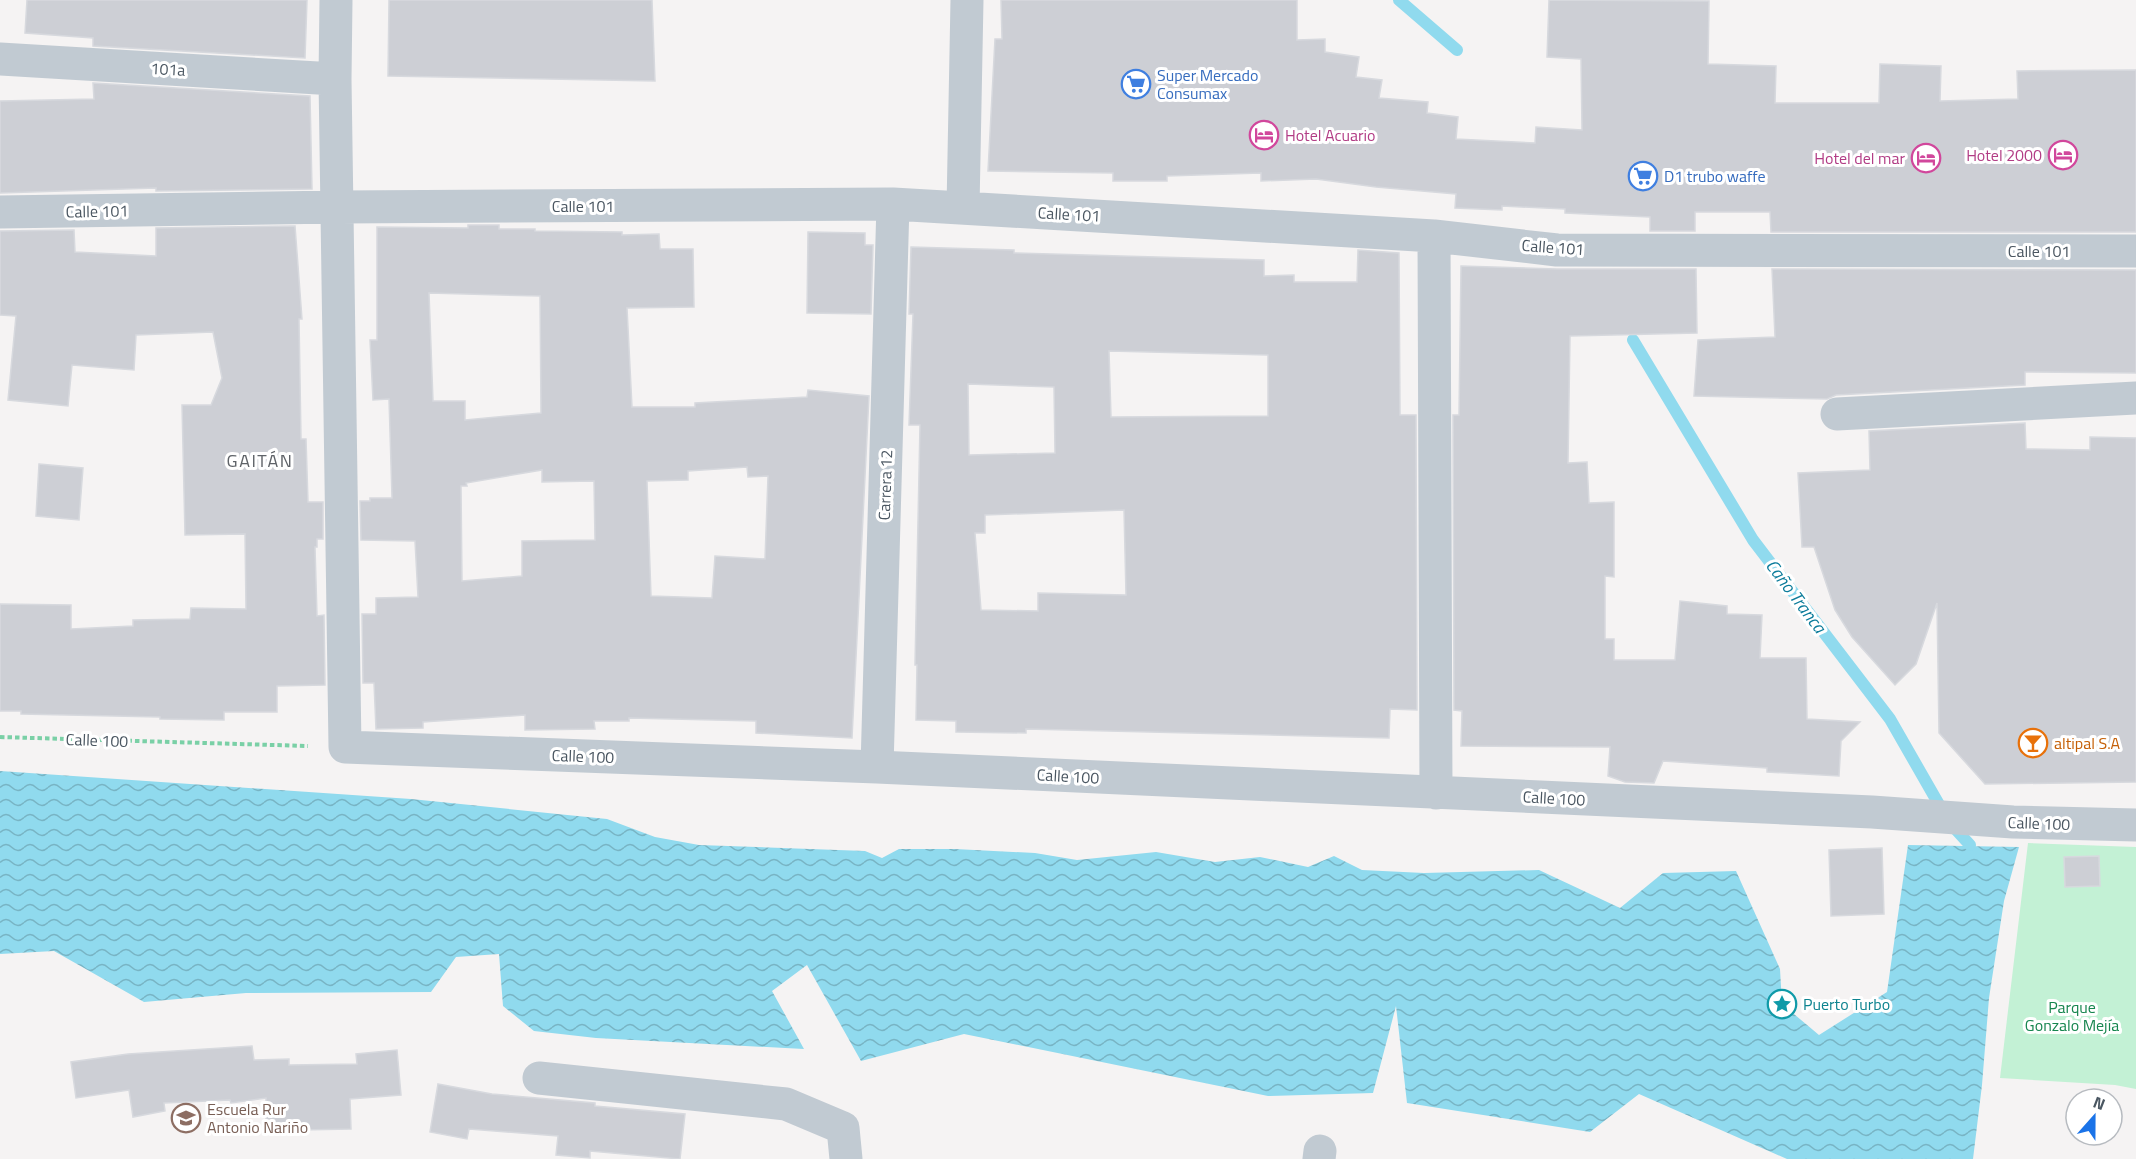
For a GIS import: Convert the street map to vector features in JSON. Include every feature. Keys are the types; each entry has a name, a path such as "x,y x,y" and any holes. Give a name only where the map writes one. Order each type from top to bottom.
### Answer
{"street":[{"path":"336,0 335,79 339,207 345,747"},
{"path":"963,208 968,0"},
{"name":"101a","path":"0,59 335,79"},
{"name":"Calle 101","path":"0,212 339,207 893,204 1434,236 1557,250 2136,251"},
{"name":"Carrera 12","path":"877,767 893,204"},
{"path":"1434,236 1436,793"},
{"path":"1837,414 2136,398"},
{"name":"Calle 100","path":"345,747 877,767 1872,812 2013,822 2136,825"},
{"path":"539,1078 786,1104 843,1128 846,1159"}],"path":[{"name":"Calle 100","path":"0,737 345,747"}],"green space":[{"name":"Parque Gonzalo Mejía","path":"2028,843 2136,847 2136,1089 2115,1085 2000,1078"}],"water":[{"path":"0,771 411,799 607,819 655,837 699,845 865,851 882,858 899,849 1035,853 1077,860 1156,852 1215,862 1260,857 1308,867 1334,856 1362,870 1424,873 1539,870 1620,908 1663,873 1736,871 1780,969 1782,1004 1819,1035 1887,992 1908,845 2019,847 2004,901 1989,998 1973,1159 1787,1159 1639,1094 1590,1132 1407,1103 1396,1006 1373,1093 1268,1096 964,1034 861,1061 807,965 772,991 804,1049 596,1038 534,1031 503,1006 499,954 456,957 431,992 246,993 144,1002 54,951 0,954"}],"building":[{"path":"27,0 307,0 305,58 93,46 93,38 25,33"},
{"path":"389,0 652,0 655,81 388,76"},
{"path":"1001,0 1297,0 1297,40 1325,39 1325,52 1359,57 1356,77 1382,80 1379,98 1428,102 1427,113 1458,117 1456,139 1535,143 1536,127 1582,130 1581,59 1547,57 1549,0 1709,1 1708,64 1776,66 1775,103 1879,103 1880,64 1941,66 1940,101 2018,99 2017,71 2136,70 2136,232 1771,232 1770,212 1695,212 1695,231 1650,231 1650,217 1565,213 1565,209 1502,206 1502,210 1455,208 1456,194 1316,179 1261,181 1261,173 1167,176 1167,181 1113,181 1113,173 988,171 995,39 1002,39"},
{"path":"93,83 310,96 312,189 156,191 156,188 0,193 0,101 94,99"},
{"path":"468,225 499,225 499,229 622,232 622,235 659,234 660,249 693,249 694,307 627,308 632,407 695,407 695,403 807,397 808,390 869,396 852,738 756,733 756,721 629,718 629,721 594,721 595,729 525,730 525,715 423,722 423,728 376,729 374,683 363,683 362,614 376,614 376,598 418,597 415,541 361,540 360,501 370,501 370,498 392,498 389,399 373,400 370,340 377,340 377,227 468,228","holes":["429,293 540,296 541,413 465,420 465,401 433,401","747,467 748,477 768,476 765,559 715,556 712,598 651,596 647,481 688,480 688,471","542,470 542,482 594,481 595,540 522,541 522,576 462,581 461,486 467,486 466,483"]},
{"path":"295,226 302,319 299,319 301,439 306,439 308,502 323,502 323,539 317,539 317,547 315,547 317,616 324,615 325,685 277,686 277,712 224,712 224,720 21,714 21,711 0,711 0,604 71,605 71,629 133,626 133,620 190,619 191,608 246,609 245,534 185,535 182,405 211,405 222,378 213,332 136,335 134,370 72,365 68,406 8,400 16,316 0,315 0,231 74,230 75,252 156,256 156,228"},
{"path":"808,232 865,233 865,245 873,245 871,314 807,313"},
{"path":"911,247 1014,250 1014,253 1264,260 1264,276 1294,275 1294,282 1357,282 1358,250 1399,253 1400,415 1416,415 1417,710 1390,709 1389,738 1026,729 1026,733 956,732 956,721 916,720 920,425 909,425 913,314 909,314","holes":["1109,351 1268,355 1268,416 1111,417","968,384 1054,387 1055,453 969,455","1124,510 1126,595 1038,593 1038,611 981,610 975,533 985,533 985,515"]},
{"path":"1461,266 1696,269 1697,333 1570,336 1568,463 1587,462 1589,503 1614,502 1614,577 1605,576 1605,639 1614,639 1614,660 1675,660 1680,601 1727,606 1727,614 1762,615 1760,658 1806,658 1807,719 1860,722 1841,741 1839,776 1767,772 1767,768 1663,761 1654,783 1625,782 1608,776 1610,747 1461,746 1462,711 1454,710 1453,415 1459,415"},
{"path":"1772,269 2136,270 2136,373 2025,372 2025,385 1836,395 1827,399 1694,396 1698,340 1775,337"},
{"path":"2025,423 2026,449 2090,450 2090,437 2136,438 2136,782 1985,784 1939,733 1937,603 1916,664 1895,685 1852,637 1835,610 1814,547 1802,547 1798,473 1870,470 1869,431"},
{"path":"39,464 83,468 79,520 36,516"},
{"path":"1882,848 1884,914 1831,916 1829,850"},
{"path":"2099,856 2100,886 2065,887 2064,857"},
{"path":"252,1046 254,1060 289,1059 289,1065 357,1064 356,1054 397,1050 401,1095 350,1099 351,1129 300,1130 300,1124 266,1124 266,1098 231,1103 230,1100 164,1103 165,1111 133,1117 129,1090 76,1098 71,1062 128,1054"},
{"path":"438,1084 492,1094 685,1114 680,1159 590,1151 590,1158 556,1155 558,1136 469,1129 467,1139 430,1132"}],"waterway":[{"name":"Caño Tranca","path":"1399,0 1457,50"},
{"name":"Caño Tranca","path":"1633,340 1753,540 1890,719 1949,822 1970,845"}],"place":[{"name":"Super Mercado Consumax","path":"1136,84"},
{"name":"Hotel Acuario","path":"1264,135"},
{"name":"Hotel 2000","path":"2063,155"},
{"name":"Hotel del mar","path":"1926,158"},
{"name":"D1 trubo waffe","path":"1643,176"},
{"name":"altipal S.A","path":"2033,743"},
{"name":"Puerto Turbo","path":"1782,1004"},
{"name":"Escuela Rur Antonio Nariño","path":"186,1118"}],"district":[{"name":"GAITÁN","path":"260,460"}]}
